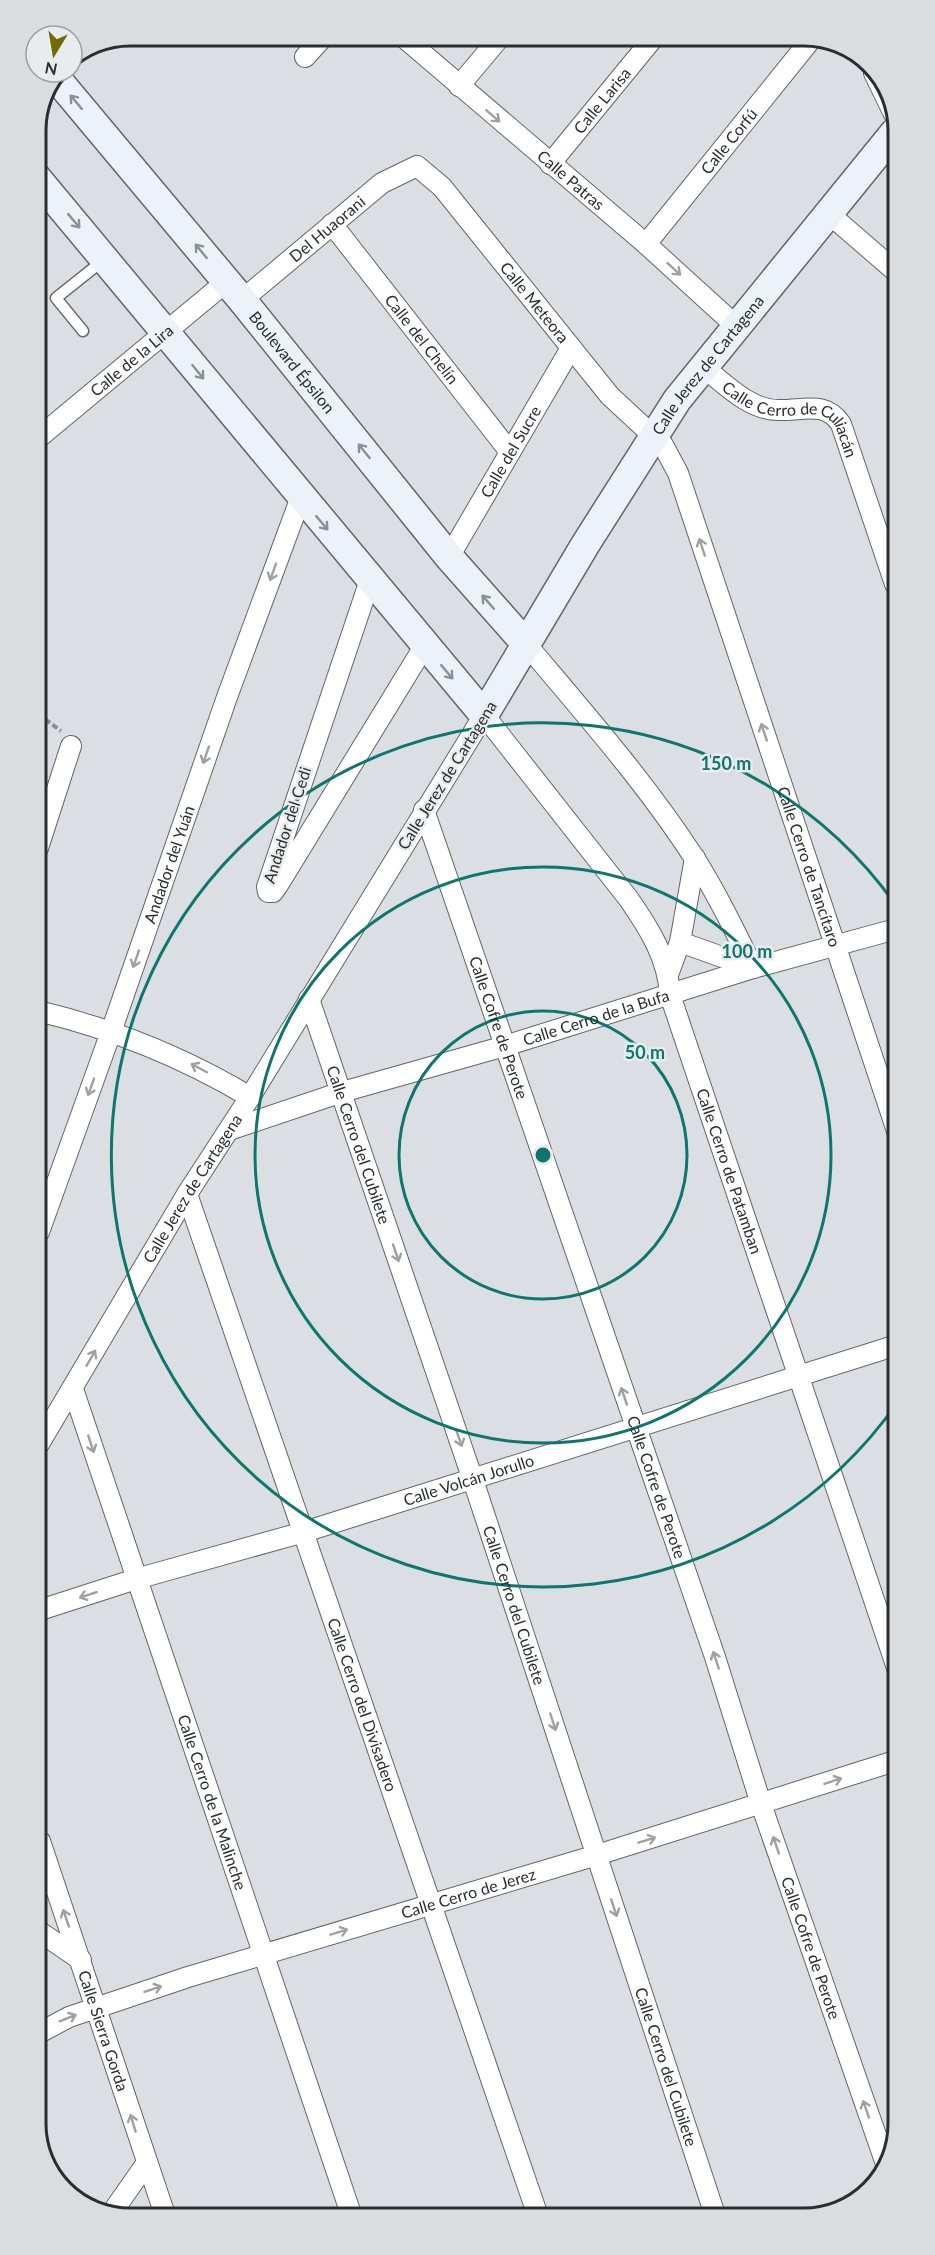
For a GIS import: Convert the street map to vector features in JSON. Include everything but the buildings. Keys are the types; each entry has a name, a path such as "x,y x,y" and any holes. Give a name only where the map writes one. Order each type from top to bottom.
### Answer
{"street":[{"path":"305,57 315,46"},
{"name":"Calle Patras","path":"414,46 646,244 736,326"},
{"path":"459,86 492,47"},
{"name":"Calle Larisa","path":"550,164 646,47"},
{"name":"Calle Corfú","path":"646,244 805,47"},
{"name":"Boulevard Épsilon","path":"61,84 234,291 449,557 527,645"},
{"name":"Calle Jerez de Cartagena","path":"46,1432 187,1194 250,1097 527,645 585,545 654,437 702,366 888,140"},
{"name":"Del Huaorani","path":"234,291 332,225 382,183 407,168 417,166"},
{"name":"Calle Meteora","path":"417,166 432,176 442,187 610,396 654,437"},
{"path":"47,191 484,715"},
{"path":"827,212 888,265"},
{"name":"Calle del Chelín","path":"332,225 510,452"},
{"name":"Calle de la Lira","path":"47,431 167,333 234,291"},
{"name":"Calle del Sucre","path":"449,557 571,348"},
{"name":"Calle Cerro de Culiacán","path":"702,366 737,393 763,408 777,411 823,408 836,416 841,424 888,563"},
{"name":"Calle Cerro de Tancítaro","path":"654,437 671,456 678,473 888,1104"},
{"name":"Andador del Yuán","path":"46,1211 223,708 301,497"},
{"name":"Andador del Cedi","path":"370,580 318,728 267,892 273,892 278,885 425,645"},
{"path":"527,645 642,784 695,858 727,914 753,968"},
{"name":"Calle Cerro de Patamban","path":"484,715 650,928 669,972 670,995 797,1378 888,1642"},
{"path":"47,815 71,746"},
{"name":"Calle Cofre de Perote","path":"424,810 634,1427 716,1657 761,1804 883,2155"},
{"path":"669,972 680,942 695,858"},
{"name":"Calle Cerro de la Bufa","path":"229,1130 342,1092 505,1046 753,968 888,931"},
{"path":"680,942 753,968"},
{"name":"Calle Cerro del Cubilete","path":"309,999 473,1480 713,2208"},
{"path":"47,1013 111,1032 173,1054 250,1097"},
{"name":"Calle Cerro del Divisadero","path":"187,1194 535,2208"},
{"name":"Calle Volcán Jorullo","path":"46,1608 136,1579 304,1532 473,1480 634,1427 888,1349"},
{"name":"Calle Cerro de la Malinche","path":"73,1389 349,2208"},
{"name":"Calle Cerro de Jerez","path":"46,2029 69,2017 97,2007 430,1903 597,1855 888,1763"},
{"name":"Calle Sierra Gorda","path":"46,1859 162,2208"},
{"path":"46,1936 81,1960"},
{"path":"116,2207 146,2164"}],"lane":[{"path":"83,331 56,298 105,259"}],"path":[{"path":"47,721 66,736 71,746"}]}
